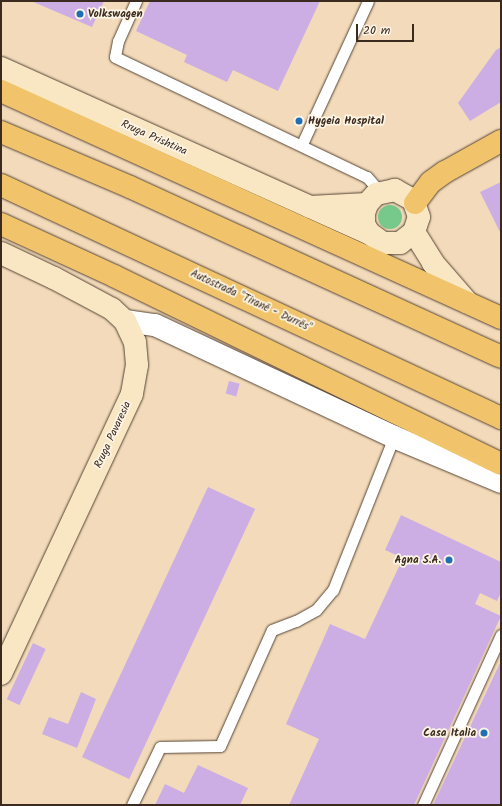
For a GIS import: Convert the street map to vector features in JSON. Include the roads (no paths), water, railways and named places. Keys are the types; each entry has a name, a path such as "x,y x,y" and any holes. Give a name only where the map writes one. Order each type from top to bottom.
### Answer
{"main road":[{"name":"Rruga Prishtina","path":"1,68 307,208 369,233 380,242 394,244 404,241 414,232"},
{"path":"1,91 501,318"},
{"path":"1,132 130,187 501,357"},
{"path":"467,302 433,263 414,232 418,217 415,203 431,182 445,172 501,141"},
{"name":"Autostrada \"Tiranë - Durrës\"","path":"1,185 496,415"},
{"name":"Rruga Prishtina","path":"307,208 373,198 398,190 409,196 415,203"},
{"path":"369,233 364,220 373,198"},
{"path":"1,224 114,276 501,464"},
{"name":"Rruga Pavaresia","path":"1,253 92,298 124,320 135,342 137,365 132,394 1,674"}],"street":[{"path":"124,320 155,325 394,437 501,482"}],"lane":[{"path":"136,1 118,41 115,57 302,144 366,177 373,198"},
{"path":"302,144 368,1"},
{"path":"132,805 160,747 220,746 272,630 296,621 316,610 333,590 394,437"},
{"path":"423,805 501,635"}],"place":[{"name":"Volkswagen","path":"80,14"},
{"name":"Hygeia Hospital","path":"299,121"},
{"name":"Agna S.A.","path":"449,560"},
{"name":"Casa Italia","path":"484,733"}]}
